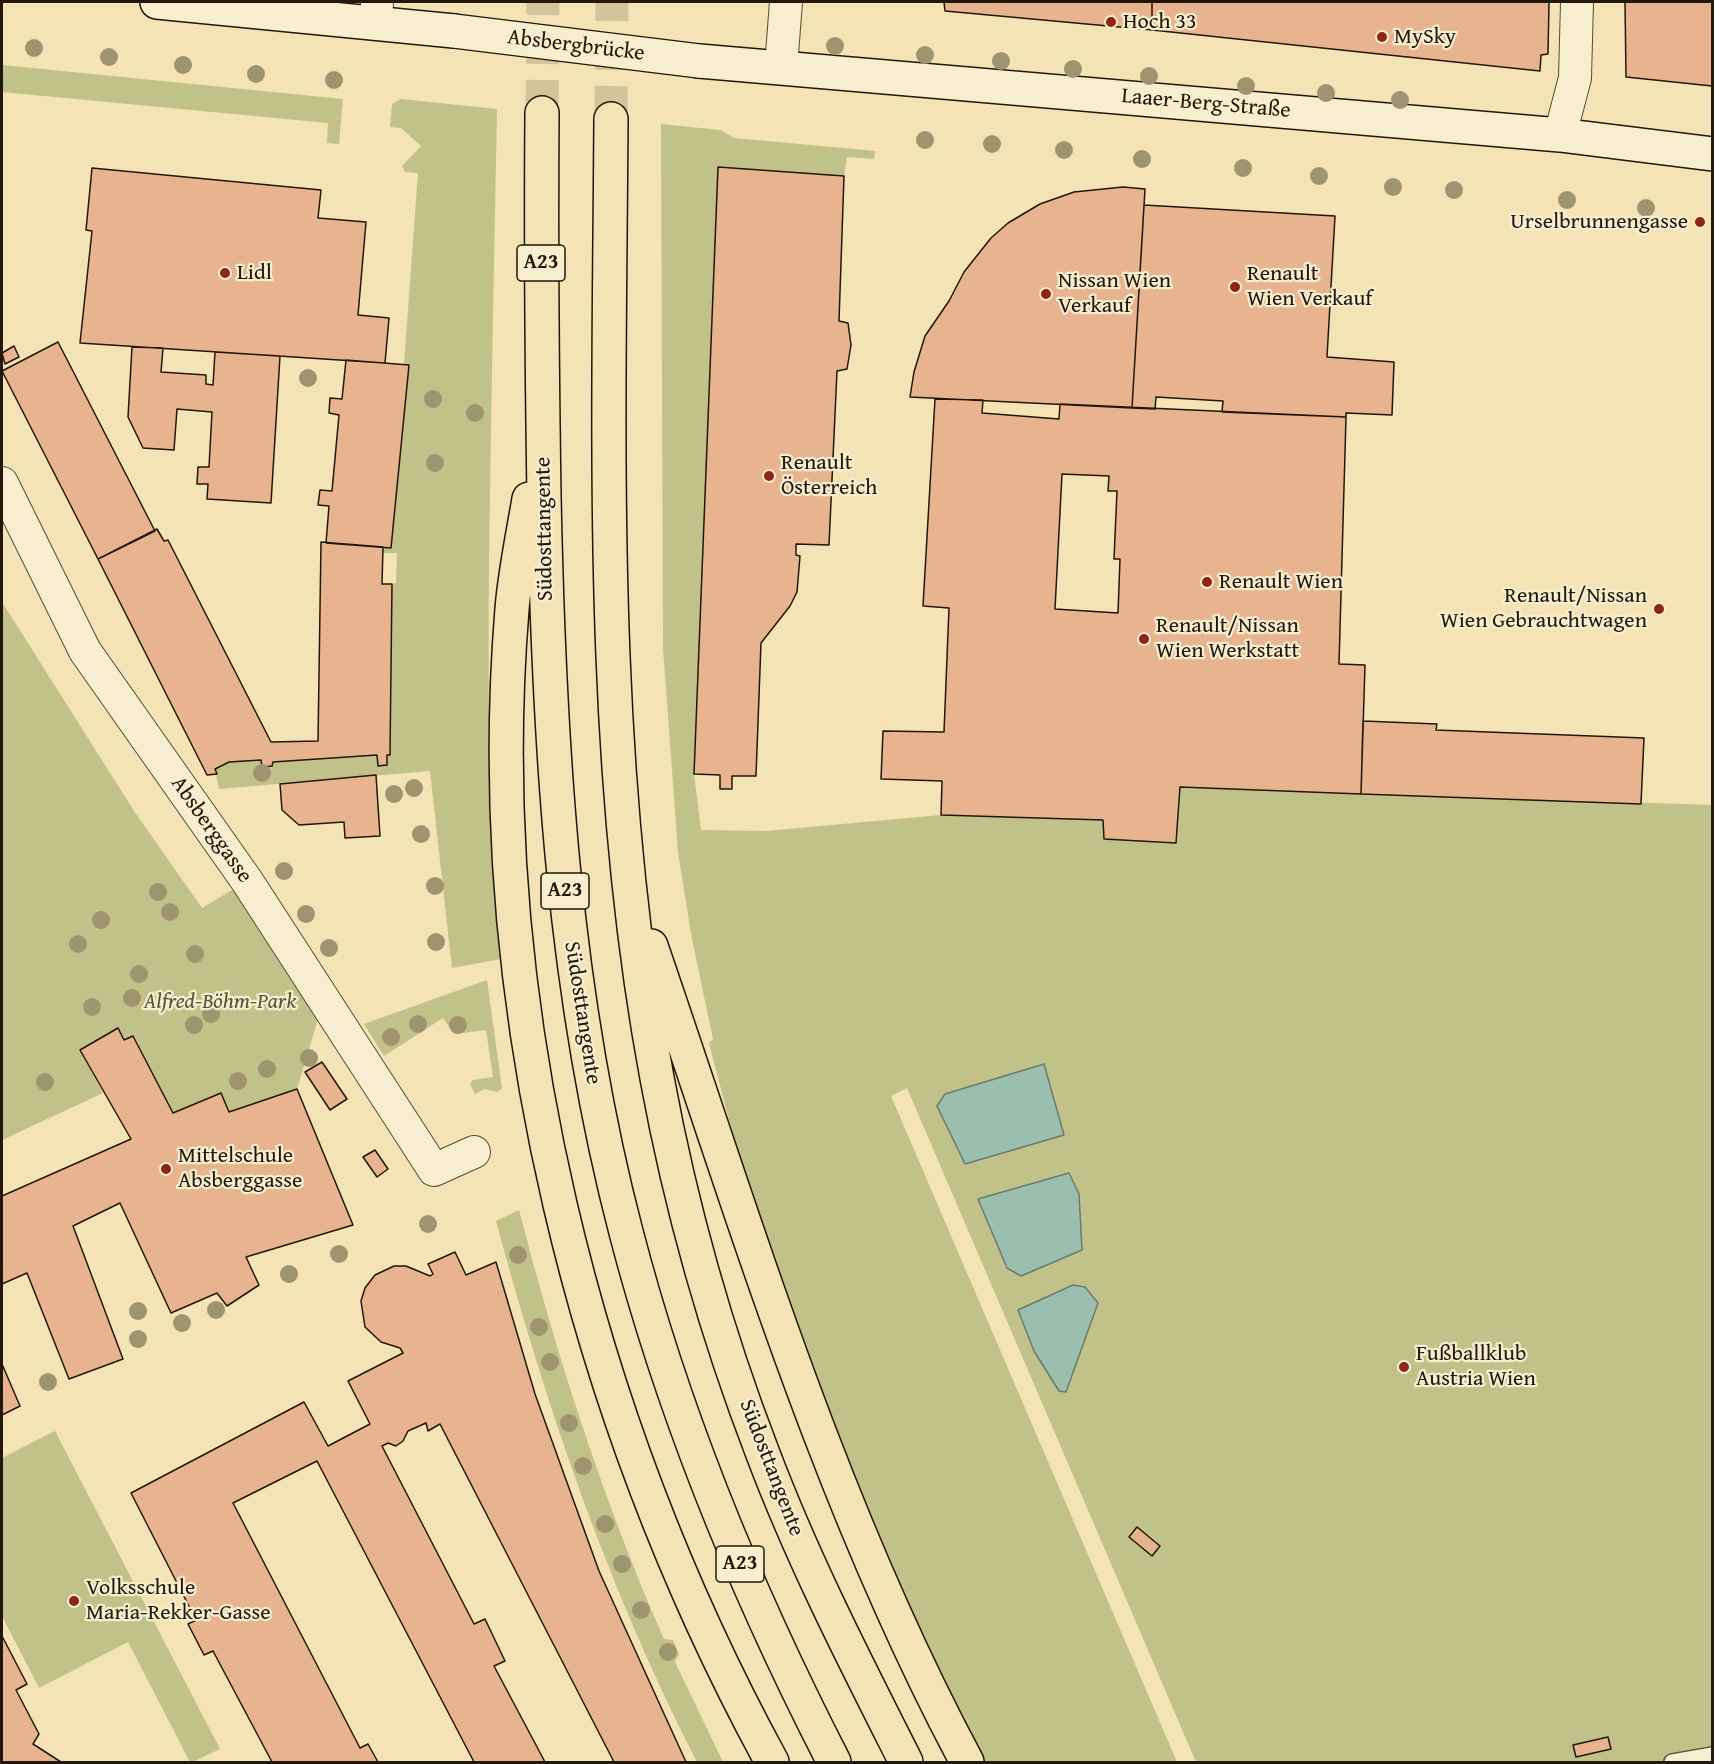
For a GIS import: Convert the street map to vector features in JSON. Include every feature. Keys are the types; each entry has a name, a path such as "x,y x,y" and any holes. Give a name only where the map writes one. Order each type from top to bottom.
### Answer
{"highway":[{"name":"Südosttangente","path":"542,112 543,414 551,734 571,950 595,1092 625,1230 662,1358 706,1481 748,1583 834,1762"},
{"name":"Südosttangente","path":"611,119 608,408 615,722 636,947 657,1079 686,1208 723,1336 762,1453 802,1550 906,1762"},
{"path":"543,414 512,605 506,708 511,868 523,993 541,1116 567,1238 609,1379 652,1504 699,1614 772,1762"},
{"path":"630,882 815,1426 857,1532 900,1628 968,1762"}],"main road":[{"path":"157,2 376,12"},
{"name":"Absbergbrücke","path":"376,12 454,32 699,61"},
{"name":"Laaer-Berg-Straße","path":"699,61 1560,135 1713,154"}],"street":[{"path":"781,67 786,2"},
{"path":"1560,135 1575,78 1577,2"},
{"name":"Absberggasse","path":"2,483 85,651 248,881 434,1170 474,1152"}],"lane":[{"path":"1672,1762 1713,1755"}],"green space":[{"path":"2,65 343,99 339,144 327,143 328,123 2,92"},
{"path":"401,99 497,109 489,661 491,810 501,959 452,968 430,771 219,789 215,769 229,762 261,760 262,767 272,766 273,762 377,755 378,766 387,765 387,755 390,754 392,584 396,583 397,553 383,553 383,547 391,547 409,365 404,364 418,173 405,172 402,166 421,146 401,128 390,127 392,104"},
{"path":"661,124 720,130 734,138 875,151 874,159 847,157 844,176 718,168 694,774 701,830 766,831 941,815 1103,820 1104,839 1176,843 1180,787 1712,805 1712,1762 1196,1762 907,1088 891,1096 1177,1762 986,1762 915,1627 873,1534 766,1243 735,1143 709,1043 713,1039 691,934 678,852 663,648"},
{"name":"Alfred-Böhm-Park","path":"2,602 134,811 202,908 247,881 324,999 297,1089 229,1112 221,1093 173,1113 134,1036 124,1040 118,1028 80,1050 103,1093 2,1140"},
{"path":"487,980 502,1088 498,1092 484,1089 475,1094 470,1084 473,1080 493,1077 486,1030 454,1034 443,1018 384,1056 364,1024"},
{"path":"519,1210 565,1374 601,1481 664,1639 673,1640 679,1654 675,1662 723,1762 697,1762 636,1631 582,1497 536,1360 496,1221"},
{"path":"55,1431 220,1749 193,1762 190,1762 128,1642 39,1688 2,1616 2,1458"}],"shaded area":[{"path":"1044,1064 1064,1135 965,1164 937,1106 945,1094"},
{"path":"1069,1173 1079,1194 1082,1250 1021,1276 1007,1268 978,1199"},
{"path":"1073,1285 1085,1287 1098,1303 1066,1392 1059,1391 1034,1351 1018,1310"}],"building":[{"name":"Hoch 33","path":"944,2 1152,2 1152,30 945,11"},
{"name":"MySky","path":"1152,2 1549,2 1548,54 1541,55 1540,71 1152,30"},
{"path":"1625,2 1712,2 1712,86 1626,77"},
{"name":"Renault Österreich","path":"718,167 844,176 839,321 848,323 851,345 847,369 837,371 829,545 796,544 796,555 800,556 797,592 790,606 761,643 756,776 732,776 732,789 720,789 720,775 694,774"},
{"name":"Lidl","path":"92,168 321,190 318,218 366,222 358,315 389,318 385,363 80,343 92,231 86,230"},
{"name":"Nissan Wien Verkauf","path":"1123,187 1145,189 1132,408 910,397 914,372 925,336 949,301 964,272 991,238 1008,223 1040,204 1074,192"},
{"name":"Renault Wien Verkauf","path":"1144,205 1335,216 1327,357 1394,362 1392,415 1346,413 1346,417 1222,412 1223,401 1156,397 1155,409 1132,408"},
{"path":"58,342 155,531 98,559 2,371"},
{"path":"14,346 19,357 5,364 2,353"},
{"path":"132,347 163,348 161,372 206,375 206,384 213,385 215,352 280,356 271,503 207,499 208,484 197,484 198,467 209,467 212,412 177,409 174,450 143,448 128,417"},
{"path":"346,360 409,365 391,548 326,543 329,506 318,505 320,490 332,491 339,415 329,413 330,398 342,399"},
{"name":"Renault/Nissan Wien Werkstatt","path":"935,399 983,400 982,413 1059,419 1060,404 1346,417 1339,664 1365,665 1361,794 1180,787 1176,843 1104,839 1103,820 941,815 942,781 881,779 883,731 944,732 949,608 923,606","holes":["1062,474 1109,476 1108,491 1117,491 1114,559 1120,559 1118,613 1055,609"]},
{"path":"157,529 164,541 168,540 271,742 318,741 321,542 383,547 382,584 392,584 390,755 387,755 387,765 378,766 377,755 273,762 272,766 262,767 261,760 229,762 215,769 217,774 207,775 98,559"},
{"path":"1363,721 1437,724 1436,730 1644,738 1641,804 1361,794"},
{"path":"376,775 380,836 345,838 344,822 299,825 282,810 280,784"},
{"path":"118,1028 124,1040 133,1036 173,1113 221,1093 229,1112 297,1089 353,1225 246,1257 259,1285 227,1306 217,1293 171,1313 120,1203 73,1226 123,1359 69,1379 27,1273 2,1284 2,1196 131,1139 80,1050"},
{"path":"322,1062 347,1099 330,1110 305,1072"},
{"path":"375,1150 388,1169 377,1177 363,1157"},
{"path":"455,1252 466,1275 496,1262 535,1394 599,1571 686,1762 614,1762 440,1424 428,1431 426,1423 408,1431 403,1441 396,1446 388,1443 382,1446 474,1624 485,1619 505,1661 494,1666 545,1762 474,1762 317,1461 233,1503 360,1748 368,1744 378,1762 272,1762 213,1651 204,1655 188,1624 196,1620 131,1493 304,1402 328,1446 370,1424 348,1381 403,1353 400,1348 381,1342 365,1327 361,1301 365,1288 375,1275 394,1266 406,1266 430,1276 433,1274 428,1264"},
{"path":"2,1364 20,1406 2,1415"},
{"path":"1137,1527 1160,1546 1152,1556 1129,1537"},
{"path":"2,1636 27,1684 16,1690 39,1734 33,1744 61,1762 2,1762"},
{"path":"1608,1737 1611,1749 1576,1757 1573,1745"}],"tunnel":[{"path":"542,113 543,2"},
{"path":"611,119 612,2"}],"place":[{"name":"Hoch 33","path":"1111,22"},
{"name":"MySky","path":"1382,37"},
{"name":"Urselbrunnengasse","path":"1700,222"},
{"name":"Lidl","path":"225,273"},
{"name":"Renault Wien Verkauf","path":"1235,287"},
{"name":"Nissan Wien Verkauf","path":"1046,294"},
{"name":"Renault Österreich","path":"769,476"},
{"name":"Renault Wien","path":"1207,582"},
{"name":"Renault/Nissan Wien Gebrauchtwagen","path":"1659,609"},
{"name":"Renault/Nissan Wien Werkstatt","path":"1144,639"},
{"name":"Mittelschule Absberggasse","path":"166,1169"},
{"name":"Fußballklub Austria Wien","path":"1404,1367"},
{"name":"Volksschule Maria-Rekker-Gasse","path":"74,1601"}]}
